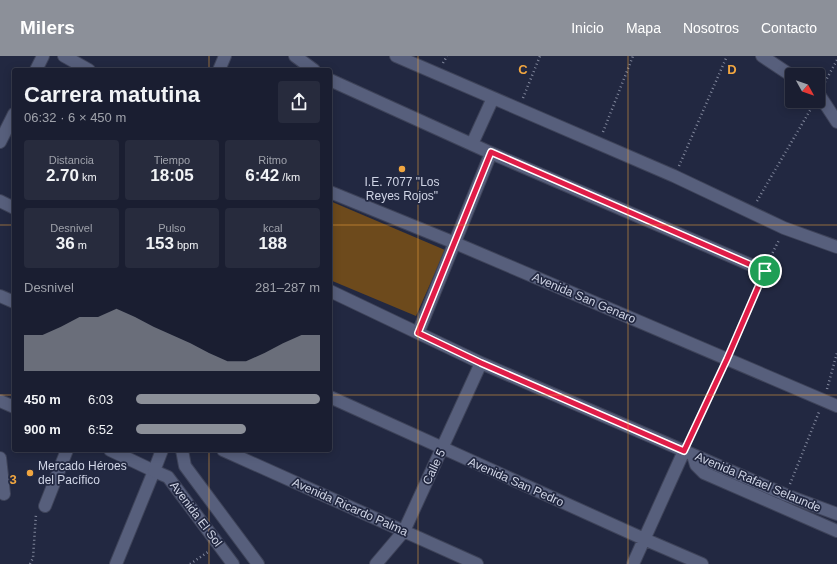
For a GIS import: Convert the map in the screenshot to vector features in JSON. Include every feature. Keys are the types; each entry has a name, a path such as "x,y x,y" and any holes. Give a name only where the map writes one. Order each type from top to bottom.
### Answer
{"street":[{"path":"37,68 44,56"},
{"path":"64,56 85,68"},
{"path":"220,68 225,56"},
{"path":"295,56 311,68"},
{"path":"396,56 674,176 784,228 837,247"},
{"path":"762,56 785,71"},
{"path":"332,81 472,144 765,271"},
{"path":"472,144 493,98"},
{"path":"825,106 837,122"},
{"path":"0,142 12,118"},
{"path":"418,333 491,152"},
{"name":"Avenida San Genaro","path":"332,193 455,242 837,406"},
{"path":"0,201 12,207"},
{"name":"Avenida Rafael Selaunde","path":"332,292 481,363 786,495 837,514"},
{"path":"0,296 12,301"},
{"name":"Calle 5","path":"376,564 404,531 481,363"},
{"name":"Avenida San Pedro","path":"332,398 442,449 702,564"},
{"path":"0,401 12,406"},
{"path":"45,506 66,452"},
{"name":"Avenida El Sol","path":"114,452 168,477 233,564"},
{"path":"121,561 161,452"},
{"path":"182,452 185,466 258,564"},
{"name":"Avenida Ricardo Palma","path":"227,452 477,564"},
{"path":"689,453 696,465 704,473 837,531"},
{"path":"633,564 644,539 689,453"},
{"path":"0,458 4,494"}],"path":[{"path":"518,109 540,56"},
{"path":"598,143 633,56"},
{"path":"674,176 727,56"},
{"path":"825,83 837,60"},
{"path":"751,212 811,108"},
{"path":"689,453 727,359 784,228"},
{"path":"786,495 824,401 837,353"},
{"path":"30,564 33,558 34,518 37,510 45,506"},
{"path":"190,564 218,545"}],"shaded area":[{"path":"332,202 445,250 416,316 332,281"}],"place":[{"name":"I.E. 7077 \"Los Reyes Rojos\"","path":"402,169"},
{"name":"Mercado Héroes del Pacífico","path":"30,473"}],"route":[{"path":"491,152 765,271 727,359 684,451 481,363 418,333 491,152"}]}
